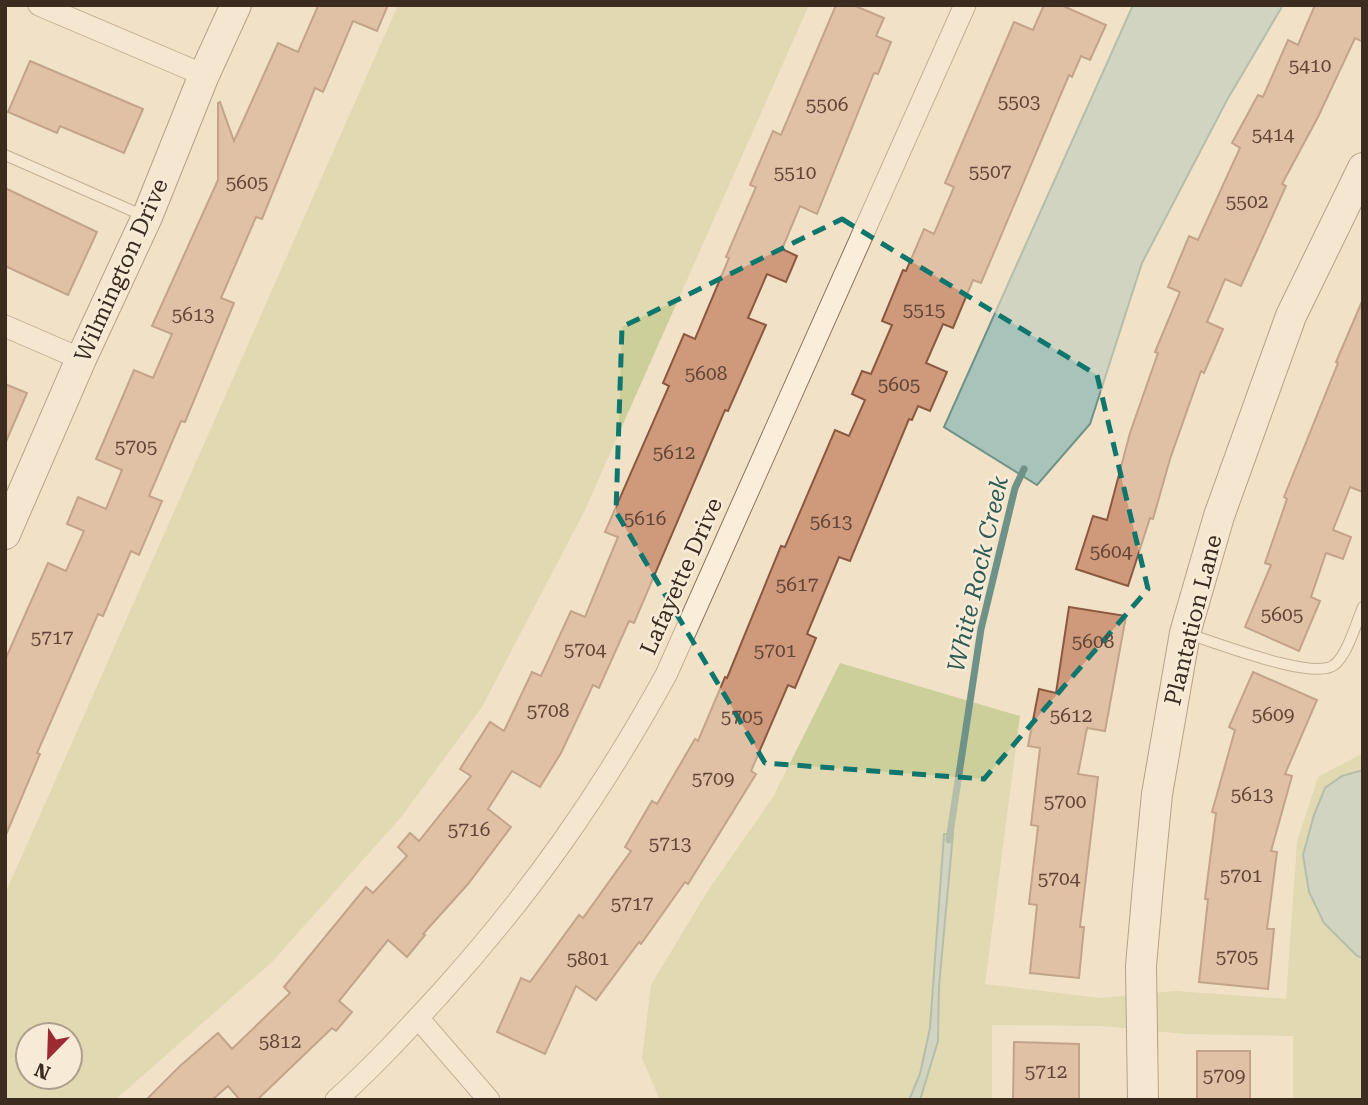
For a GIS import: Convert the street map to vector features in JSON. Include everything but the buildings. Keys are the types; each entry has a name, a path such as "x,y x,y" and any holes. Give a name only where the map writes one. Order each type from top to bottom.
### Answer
{"street":[{"path":"39,5 204,75"},
{"name":"Wilmington Drive","path":"5,534 13,496 147,217 204,75 236,5"},
{"name":"Lafayette Drive","path":"335,1100 418,1018 485,943 561,847 622,754 660,686 965,5"},
{"name":"Plantation Lane","path":"1143,1100 1142,966 1148,886 1157,794 1185,633 1219,516 1290,316 1363,168"},
{"path":"5,326 80,359"},
{"path":"418,1018 489,1100"}],"lane":[{"path":"5,155 147,217"},
{"path":"1185,633 1301,669 1324,670 1338,660 1363,607"}],"highlighted area":[{"path":"842,219 1097,375 1148,589 984,779 765,763 616,512 622,327"}],"green space":[{"path":"398,5 809,5 584,512 482,707 402,816 272,962 115,1100 5,1100 5,894"},
{"path":"840,663 1020,716 985,984 1100,998 1176,991 1286,999 1297,842 1318,777 1363,753 1363,1100 1293,1100 1293,1036 1186,1034 1103,1026 992,1025 992,1100 660,1100 642,1058 651,985 707,892 773,797"}],"water":[{"path":"1133,5 1283,5 1227,100 1142,263 1090,424 1037,485 944,427"},
{"path":"1363,770 1363,958 1357,956 1324,923 1309,892 1303,855 1325,788 1342,776"},
{"path":"944,834 953,834 939,986 938,1041 920,1100 909,1100 920,1074 930,1028"}],"waterway":[{"name":"White Rock Creek","path":"949,840 981,629 1015,488 1024,469"}]}
